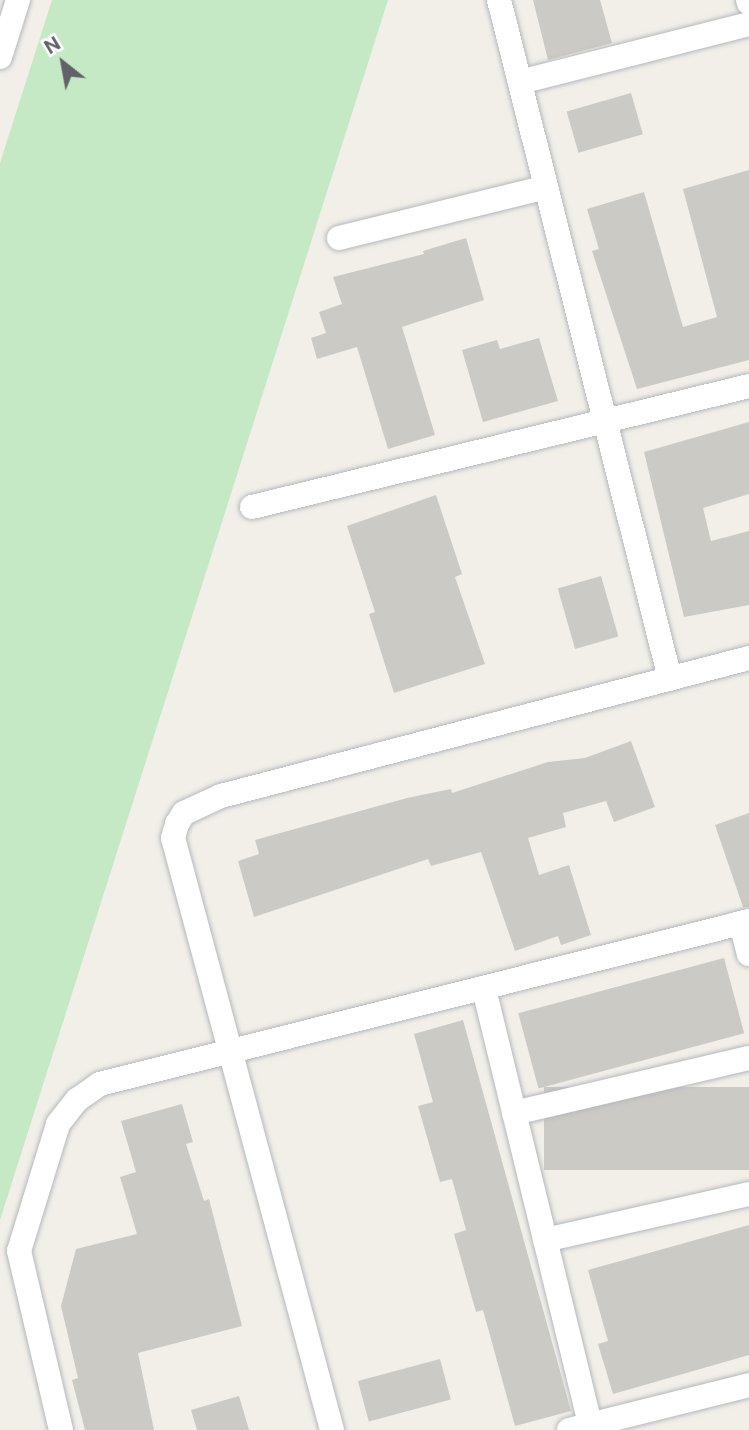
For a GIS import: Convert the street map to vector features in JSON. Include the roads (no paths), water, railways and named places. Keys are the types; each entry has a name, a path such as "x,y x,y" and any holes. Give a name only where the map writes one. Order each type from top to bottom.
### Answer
{"street":[{"path":"0,57 18,0"},
{"path":"499,0 670,679"},
{"path":"520,82 749,24"},
{"path":"339,238 546,187"},
{"path":"252,507 749,386"},
{"path":"332,1430 173,838 184,813 221,796 749,658"},
{"path":"61,1430 19,1251 58,1124 77,1100 100,1084 745,922 749,954"},
{"path":"484,989 545,1240 579,1427 749,1385"},
{"path":"514,1113 749,1058"},
{"path":"545,1240 749,1194"}]}
